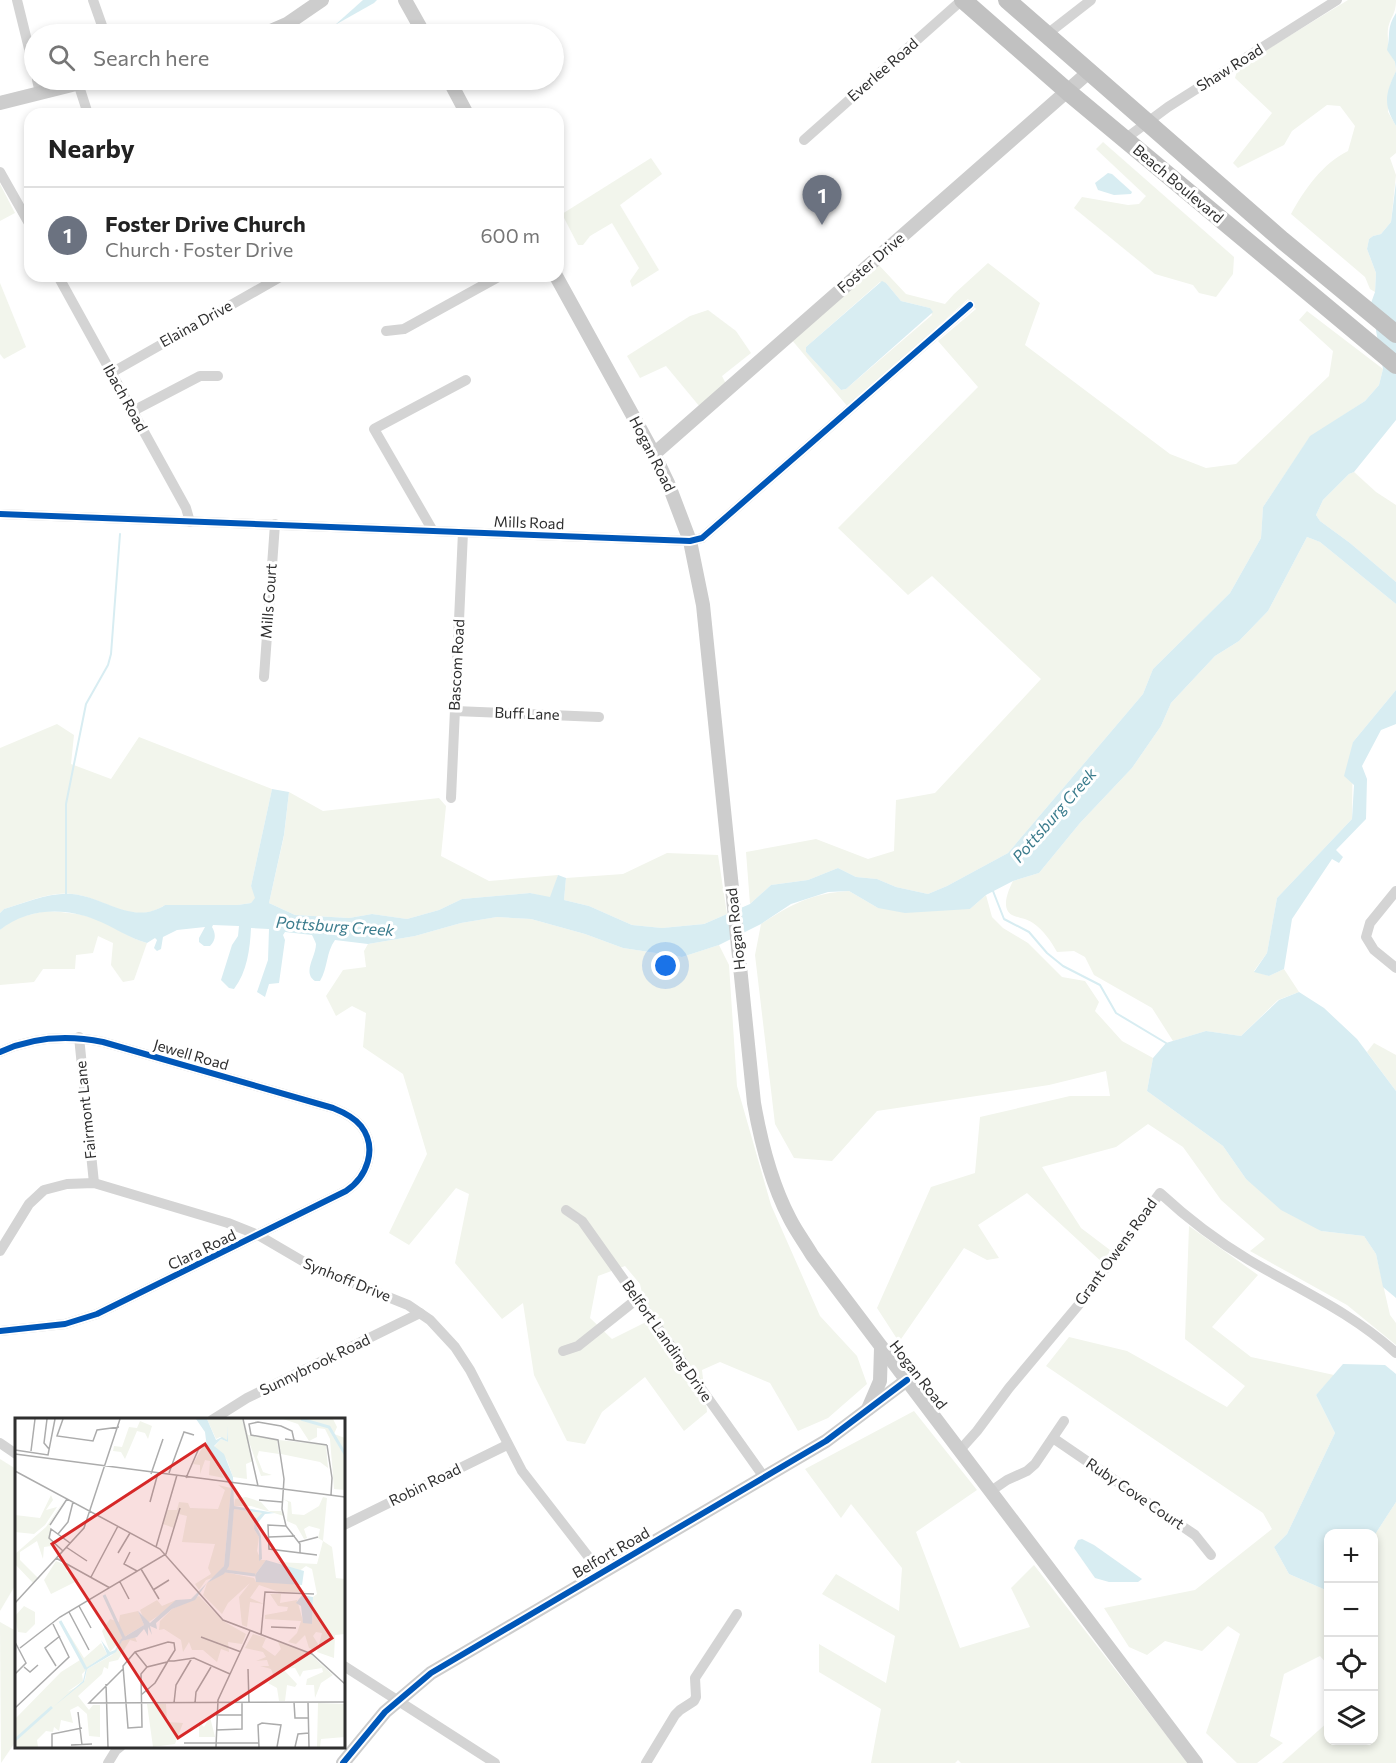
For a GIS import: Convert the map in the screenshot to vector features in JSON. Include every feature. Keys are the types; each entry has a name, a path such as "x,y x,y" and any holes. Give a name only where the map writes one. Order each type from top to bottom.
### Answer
{"highway":[{"name":"Beach Boulevard","path":"962,0 1125,139 1199,184 1267,258 1396,365"},
{"path":"1007,0 1147,122 1199,184 1282,240 1396,334"}],"main road":[{"path":"287,24 322,0"},
{"path":"405,0 418,24"},
{"name":"Foster Drive","path":"654,454 1090,71"},
{"path":"0,103 30,90"},
{"path":"454,90 464,108"},
{"name":"Hogan Road","path":"559,282 654,454 668,483 690,541 706,624 754,1103 768,1164 790,1219 812,1255 881,1348 992,1491 1196,1763"},
{"path":"868,1411 880,1381 881,1348"},
{"name":"Belfort Road","path":"343,1763 371,1727 398,1700 431,1673 826,1441 907,1380"}],"street":[{"path":"17,0 24,28"},
{"path":"93,0 101,24"},
{"name":"Everlee Road","path":"804,140 962,0"},
{"path":"1046,35 1091,0"},
{"name":"Shaw Road","path":"1125,139 1147,122 1337,0"},
{"path":"86,90 87,108"},
{"path":"0,172 24,214"},
{"path":"1267,258 1282,240"},
{"name":"Ibach Road","path":"61,282 186,508 190,522"},
{"name":"Elaina Drive","path":"111,372 271,282"},
{"path":"386,331 404,328 489,282"},
{"path":"690,541 702,538 970,305"},
{"path":"133,411 200,376 218,376"},
{"path":"433,531 374,429 466,380"},
{"name":"Mills Road","path":"0,514 690,541"},
{"name":"Mills Court","path":"264,676 275,525"},
{"name":"Bascom Road","path":"451,798 463,532"},
{"name":"Buff Lane","path":"455,711 599,717"},
{"path":"1396,891 1370,922 1366,937 1374,950 1396,968"},
{"name":"Jewell Road","path":"0,1052 41,1040 79,1037 333,1108 353,1118 366,1134"},
{"name":"Fairmont Lane","path":"79,1037 94,1183"},
{"name":"Clara Road","path":"0,1331 48,1327 80,1321 258,1235 354,1185 365,1171 368,1162 366,1134"},
{"name":"Synhoff Drive","path":"0,1251 35,1197 57,1186 94,1183 228,1223 258,1235 297,1259 385,1294 420,1313 442,1331 455,1347 470,1370 522,1471 601,1573"},
{"name":"Grant Owens Road","path":"960,1450 1081,1302 1160,1193 1233,1250 1350,1316 1396,1353"},
{"name":"Belfort Landing Drive","path":"566,1210 582,1221 764,1477"},
{"path":"563,1351 578,1346 637,1299"},
{"name":"Sunnybrook Road","path":"214,1418 247,1398 420,1313"},
{"path":"992,1491 1006,1480 1027,1471 1035,1464 1064,1421"},
{"name":"Ruby Cove Court","path":"1053,1438 1195,1535 1211,1555"},
{"path":"0,1443 15,1453"},
{"name":"Robin Road","path":"345,1525 507,1445"},
{"path":"646,1763 675,1715 694,1701 696,1697 695,1678 737,1614"},
{"path":"345,1667 495,1763"},
{"path":"108,1763 118,1748"}],"shaded area":[{"path":"1348,0 1396,0 1388,34 1388,50 1395,62 1396,71 1390,85 1388,112 1396,126 1396,153 1390,158 1396,175 1391,222 1381,234 1369,239 1367,249 1376,273 1375,292 1370,289 1365,277 1291,214 1322,170 1348,151 1355,126 1340,106 1327,105 1292,131 1284,145 1238,168 1233,163 1272,113 1235,78 1237,71 1245,63"},
{"path":"1103,142 1234,257 1233,274 1216,297 1199,293 1193,285 1155,274 1074,208 1082,197 1128,205 1139,204 1146,196 1096,149"},
{"path":"651,158 662,174 620,205 659,270 632,287 630,281 639,268 612,223 590,236 583,245 578,245 564,218 564,213"},
{"path":"0,184 15,213 0,221"},
{"path":"877,263 906,294 945,304 988,263 1040,303 1025,345 1170,454 1206,468 1236,464 1329,376 1333,351 1299,320 1307,311 1383,369 1379,385 1365,401 1310,437 1263,507 1261,538 1230,593 1153,669 1143,694 1008,853 928,894 896,887 877,879 856,877 838,868 808,880 771,885 750,904 746,852 816,839 868,859 894,851 896,800 935,793 1041,679 932,576 908,595 838,528 978,387 938,341 976,309 968,299 848,407 791,339","holes":["880,282 886,283 901,301 930,308 932,315 846,389 841,390 806,352 806,347"]},
{"path":"0,283 26,347 4,359 0,354"},
{"path":"708,310 736,331 751,353 722,376 726,384 700,407 666,366 640,378 627,356 690,316"},
{"path":"1354,472 1376,492 1396,505 1396,582 1320,521 1316,515 1323,500 1349,474"},
{"path":"1307,537 1320,542 1396,604 1396,690 1353,742 1352,819 1277,898 1267,953 1254,971 1269,976 1284,969 1299,992 1278,1000 1241,1036 1206,1031 1173,1041 1152,1008 1094,975 1085,957 1074,951 1057,952 1047,936 1037,926 1008,912 1006,903 1008,893 1013,881 1039,873 1080,823 1132,768 1161,726 1171,703 1215,656 1239,641 1268,611"},
{"path":"57,724 74,735 71,764 111,779 139,737 272,789 251,886 256,898 251,903 238,905 165,905 153,911 141,913 118,909 84,896 55,894 4,909 0,913 0,748"},
{"path":"289,792 323,811 439,798 446,806 441,856 489,881 558,875 551,898 530,893 462,899 439,910 407,919 372,914 349,918 295,915 269,903 284,836"},
{"path":"667,853 718,855 727,914 704,924 662,928 632,925 589,906 564,900 566,878 623,874"},
{"path":"849,891 878,908 970,909 986,895 992,917 1003,928 1028,943 1062,977 1085,981 1099,1002 1095,1011 1122,1041 1153,1058 1147,1091 1223,1146 1246,1179 1321,1231 1364,1236 1376,1254 1390,1315 1396,1323 1396,1345 1347,1305 1250,1251 1265,1239 1221,1200 1183,1147 1148,1124 1116,1147 1042,1167 1081,1228 1110,1250 1104,1264 1027,1193 978,1225 999,1258 987,1260 964,1248 899,1342 877,1308 931,1187 975,1173 980,1117 1070,1096 1110,1096 1106,1071 1049,1085 877,1111 832,1161 794,1158 775,1124 755,955 761,924 813,897"},
{"path":"45,911 90,917 147,943 134,980 123,982 111,965 113,943 98,936 93,953 76,955 75,969 43,969 34,982 0,985 0,930 13,919"},
{"path":"497,917 531,919 585,934 623,948 682,957 719,945 729,965 737,1086 771,1205 820,1316 857,1356 867,1384 828,1418 798,1431 770,1383 720,1362 702,1370 707,1412 684,1431 645,1377 602,1412 585,1444 567,1441 534,1375 523,1303 502,1319 455,1263 469,1194 456,1188 409,1245 389,1233 427,1154 403,1074 363,1047 366,1013 352,1006 336,1016 326,996 343,970 366,967 364,951 368,944 415,936 461,923","holes":["625,1266 640,1284 648,1321 612,1339 590,1318 598,1276"]},
{"path":"1374,1043 1396,1055 1396,1091 1367,1052"},
{"path":"1189,1226 1258,1275 1212,1327 1251,1357 1334,1375 1316,1395 1335,1433 1287,1534 1274,1547 1289,1574 1324,1589 1324,1660 1320,1656 1284,1674 1270,1736 1283,1743 1257,1763 1237,1763 1206,1733 1240,1634 1228,1626 1202,1651 1165,1641 1147,1655 1129,1647 1104,1608 1195,1590 1272,1529 1263,1513 1046,1366 1069,1337 1127,1351 1227,1407 1245,1386 1185,1339"},
{"path":"914,1411 977,1490 916,1532 960,1648 1030,1627 1011,1588 1034,1565 1188,1763 961,1763 958,1760 955,1763 871,1763 881,1709 819,1672 819,1644 886,1683 895,1636 822,1594 836,1574 899,1611 902,1568 851,1504 841,1518 805,1469"},
{"path":"0,1459 15,1468 15,1586 0,1611"},
{"path":"1396,1502 1396,1763 1282,1763 1324,1726 1324,1745 1378,1745 1378,1530"},
{"path":"0,1622 15,1630 15,1742 1,1763"}],"water":[{"path":"363,0 377,0 374,3 336,24"},
{"path":"1396,13 1396,70 1395,62 1387,50 1390,28"},
{"path":"1396,71 1396,126 1387,105 1387,99"},
{"path":"1108,173 1132,192 1131,194 1114,195 1098,190 1095,183"},
{"name":"Pottsburg Creek","path":"1396,182 1396,420 1354,472 1349,474 1323,500 1316,515 1320,521 1396,582 1396,604 1320,542 1307,537 1268,611 1239,641 1215,656 1171,703 1161,726 1132,768 1080,823 1039,873 1013,881 986,895 970,909 905,913 878,908 849,891 828,892 791,904 761,924 719,945 682,957 623,948 585,934 531,919 497,917 368,944 335,940 323,976 320,981 315,981 310,973 316,944 312,935 285,932 279,983 269,984 265,997 257,992 268,960 269,929 251,928 247,960 234,989 229,988 221,980 232,945 238,936 239,926 213,925 215,937 210,946 204,946 199,942 205,927 177,930 163,937 161,949 157,951 154,948 157,940 155,938 147,943 96,920 72,913 34,914 22,917 0,930 0,913 4,909 38,898 64,894 84,896 130,912 142,913 165,905 251,903 255,898 251,886 272,789 289,792 284,835 269,903 295,915 349,918 372,914 407,919 439,910 462,899 530,893 550,897 558,875 566,878 564,900 589,906 632,925 662,928 704,924 750,904 771,885 808,880 838,868 856,877 877,879 896,887 928,894 947,886 1008,853 1143,694 1153,669 1230,593 1261,538 1263,507 1310,436 1365,401 1379,385 1383,369 1371,303 1375,292 1376,273 1367,249 1369,239 1381,234 1391,222"},
{"path":"882,281 901,301 930,308 933,312 846,389 841,390 806,352 806,347"},
{"path":"1396,690 1396,724 1381,730 1362,766 1367,779 1366,819 1336,850 1343,857 1339,863 1332,859 1292,919 1284,969 1269,976 1254,972 1267,953 1277,898 1352,819 1354,785 1344,776 1353,742"},
{"path":"1299,992 1324,1008 1357,1039 1396,1091 1396,1298 1383,1287 1376,1254 1364,1236 1321,1231 1281,1210 1246,1179 1223,1146 1147,1091 1153,1058 1166,1043 1206,1031 1241,1036 1279,1000"},
{"path":"1343,1364 1385,1365 1396,1374 1396,1502 1378,1530 1324,1529 1324,1589 1289,1574 1274,1547 1287,1534 1335,1433 1316,1395"},
{"path":"1082,1539 1142,1579 1138,1582 1109,1582 1095,1578 1074,1548 1078,1540"}],"waterway":[{"path":"66,897 66,804 86,704 108,665 111,654 120,534"},
{"path":"993,891 1004,919 1029,932 1047,953 1063,966 1100,985 1116,1013 1166,1043"}],"cycle path":[{"path":"0,514 690,541 702,538 970,305"},
{"path":"0,1052 38,1040 77,1038 103,1042 337,1110 352,1117 361,1126 369,1143 368,1162 360,1178 346,1191 97,1314 65,1324 0,1331"},
{"path":"343,1763 385,1712 431,1673 826,1441 907,1380"}],"place":[{"name":"Foster Drive Church","path":"822,225"}]}
